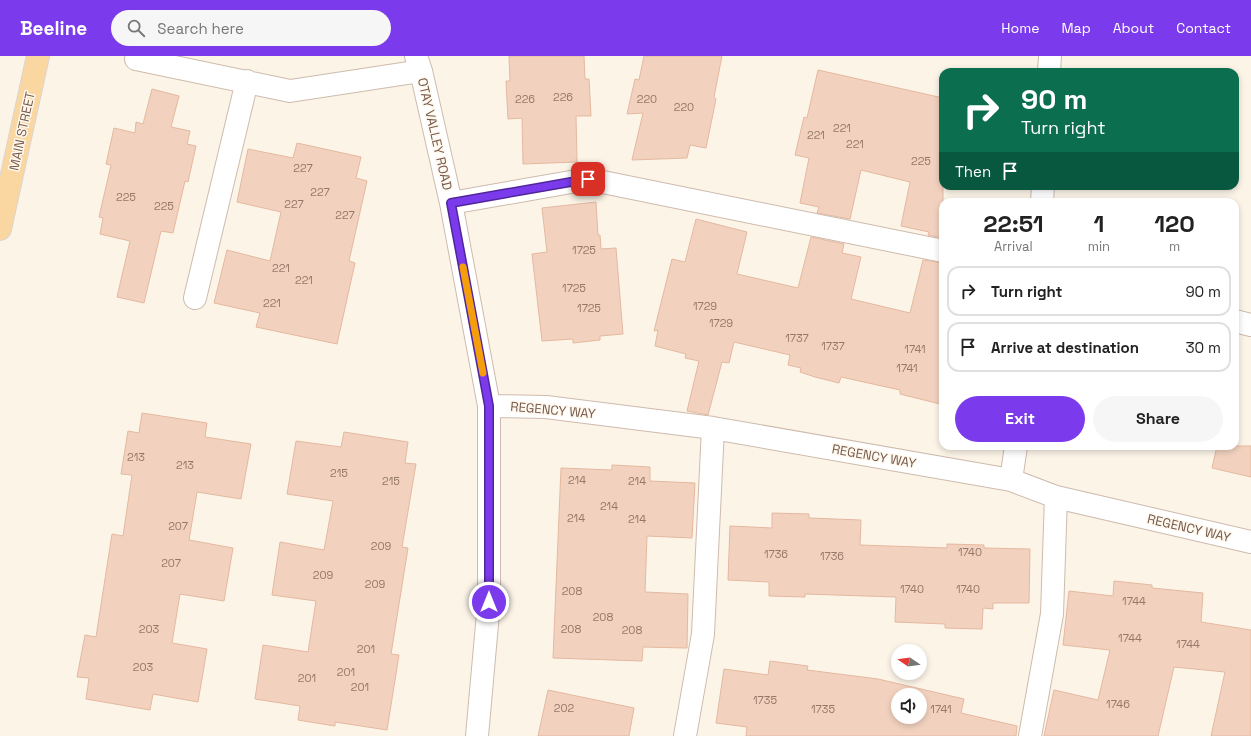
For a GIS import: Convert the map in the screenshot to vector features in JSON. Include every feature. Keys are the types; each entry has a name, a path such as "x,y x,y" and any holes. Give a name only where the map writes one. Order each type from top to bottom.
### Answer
{"main road":[{"name":"MAIN STREET","path":"0,229 38,56"}],"street":[{"path":"137,56 136,59 290,91 419,63"},
{"path":"1049,68 1050,56"},
{"name":"OTAY VALLEY ROAD","path":"419,63 451,203 489,406 489,602 477,736"},
{"path":"194,298 247,81"},
{"path":"451,203 588,179 939,250"},
{"path":"1239,322 1251,326"},
{"name":"REGENCY WAY","path":"489,406 546,407 713,428 1011,480 1056,497 1251,542"},
{"path":"685,736 703,634 713,428"},
{"path":"1011,480 1015,450"},
{"path":"1030,736 1052,614 1056,497"}],"building":[{"path":"509,56 584,56 585,79 589,79 591,116 576,116 577,162 523,164 522,118 508,119 506,81 510,81"},
{"path":"644,56 722,56 714,97 716,99 706,148 690,145 687,158 632,160 643,113 627,114 635,79 639,80"},
{"path":"818,70 939,97 939,190 943,190 943,198 939,198 939,237 928,235 929,232 901,226 910,182 861,170 850,219 817,213 819,207 800,203 809,158 795,155 804,117 807,118"},
{"path":"152,89 179,96 171,127 190,131 187,144 196,146 188,182 185,181 173,233 161,231 144,303 117,297 130,241 100,234 103,218 99,217 111,165 106,164 114,128 135,133 136,122 143,124"},
{"path":"297,143 361,157 356,178 367,181 349,261 355,263 337,344 256,327 260,313 214,303 227,250 270,261 281,212 237,202 248,149 293,158"},
{"path":"596,202 598,235 600,235 601,249 616,248 623,334 600,336 600,340 573,343 573,339 542,341 532,254 547,252 542,208"},
{"path":"696,219 747,232 737,274 798,288 811,237 844,244 842,253 861,257 851,299 910,313 923,260 939,262 939,404 900,394 900,390 841,377 839,383 815,377 800,372 801,368 788,365 790,355 734,342 729,363 722,362 708,415 687,411 699,361 685,358 686,354 655,346 658,330 654,331 672,259 685,262"},
{"path":"142,413 207,423 205,437 251,444 241,499 197,492 189,540 233,548 224,601 180,594 172,643 207,649 198,702 153,694 150,710 86,699 89,678 77,677 85,635 96,637 112,534 123,536 132,475 121,474 128,431 139,433"},
{"path":"344,432 408,442 405,463 416,464 402,547 408,548 391,654 399,655 387,730 335,722 335,726 298,720 300,706 255,699 263,645 308,652 316,601 272,595 280,542 324,550 333,501 287,494 296,441 341,447"},
{"path":"1239,446 1251,446 1251,477 1212,468 1216,450 1239,450"},
{"path":"612,465 650,467 650,481 695,483 692,538 647,536 645,592 688,594 687,648 643,647 642,661 553,658 561,468 612,470"},
{"path":"772,513 809,514 809,518 861,520 860,545 947,548 947,544 984,545 984,548 1030,549 1029,603 993,603 993,609 983,608 982,629 945,628 945,624 895,622 896,597 805,594 805,597 769,596 769,582 728,580 730,526 772,528"},
{"path":"1114,581 1152,585 1152,588 1203,593 1201,622 1251,630 1251,736 1211,736 1225,672 1174,667 1158,736 1044,736 1054,690 1098,700 1110,650 1063,645 1069,591 1113,596"},
{"path":"770,661 808,666 807,670 878,679 917,688 891,688 891,724 927,724 927,690 964,699 961,713 1017,726 1016,736 746,736 747,727 716,723 724,669 768,675"},
{"path":"548,690 634,708 629,736 538,736"}],"slow traffic":[{"path":"463,267 483,373"}],"route":[{"path":"489,602 489,406 451,203 588,179"}]}
